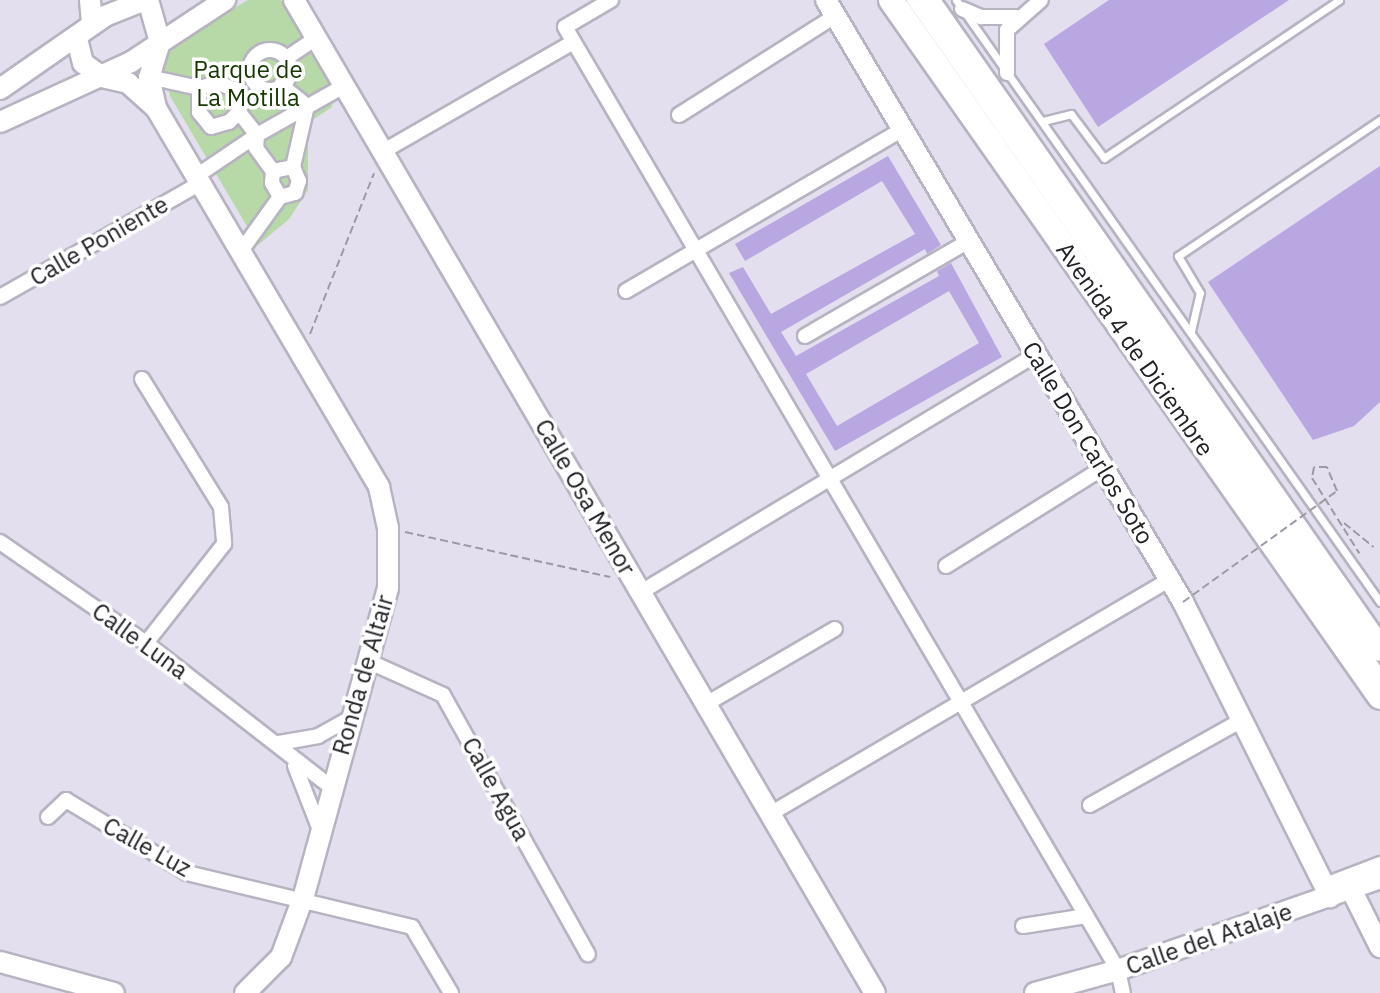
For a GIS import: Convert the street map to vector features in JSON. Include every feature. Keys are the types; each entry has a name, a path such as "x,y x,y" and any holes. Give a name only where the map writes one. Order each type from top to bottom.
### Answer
{"main road":[{"name":"Avenida 4 de Diciembre","path":"891,0 1380,697"},
{"name":"Avenida 4 de Diciembre","path":"927,0 1380,649"}],"street":[{"path":"90,0 83,63 102,77"},
{"path":"0,89 85,32 118,4 147,0 160,42 149,77 199,88 218,83 239,91 254,83"},
{"path":"0,122 102,77 225,0"},
{"name":"Calle Osa Menor","path":"294,0 875,993"},
{"path":"611,0 565,27 1118,970 1123,993"},
{"path":"1007,73 1004,38 1016,17 1041,0"},
{"path":"959,4 981,17 1016,17"},
{"path":"679,115 830,8"},
{"name":"Calle Don Carlos Soto","path":"830,8 1183,602 1244,719 1327,891"},
{"path":"288,57 316,38"},
{"path":"382,152 573,42"},
{"path":"273,49 288,57 288,78 275,90 258,90 249,74 257,55 273,49"},
{"name":"Ronda de Altair","path":"102,77 128,83 156,108"},
{"name":"Ronda de Altair","path":"149,77 156,108 379,487 388,528 388,588 303,898 281,957 245,993"},
{"path":"241,251 280,197 295,193 299,181 293,167 307,106 281,85"},
{"name":"Calle Poniente","path":"0,297 197,181 257,135 344,86"},
{"path":"199,88 199,112 211,127 229,122 239,112"},
{"path":"239,91 239,112 257,135 256,148 273,171 272,183 280,197"},
{"path":"626,291 903,129"},
{"path":"273,171 293,167"},
{"path":"805,336 969,241"},
{"path":"638,587 1036,355"},
{"path":"142,379 221,507 224,544 146,643"},
{"path":"946,566 1103,468"},
{"name":"Calle Luna","path":"0,542 146,643 279,743 331,787"},
{"path":"770,814 1169,580"},
{"path":"706,704 835,629"},
{"name":"Calle Agua","path":"370,662 443,695 588,954"},
{"path":"279,743 318,736 351,718"},
{"path":"1090,805 1244,719"},
{"name":"Calle Luna","path":"279,743 304,781 320,830"},
{"name":"Calle Luz","path":"48,817 66,800 187,873 303,898"},
{"path":"1327,891 1380,864"},
{"name":"Calle del Atalaje","path":"1035,993 1118,970 1327,891 1351,889 1380,878"},
{"path":"1351,889 1375,925 1380,947"},
{"path":"303,898 412,927 451,993"},
{"path":"1023,926 1086,916"},
{"path":"0,962 114,993"}],"lane":[{"path":"902,0 1380,683"},
{"path":"910,0 1380,672"},
{"path":"1043,121 1071,114 1104,158 1339,0"},
{"path":"959,4 1191,331 1290,481 1380,602"},
{"path":"1191,331 1200,293 1178,256 1380,120"}],"path":[{"path":"301,353 382,152"},
{"path":"1183,602 1299,519 1324,500 1337,491 1336,478 1327,467 1314,467 1312,478 1320,489 1328,500 1343,522 1374,547"},
{"path":"388,528 638,587"}],"green space":[{"name":"Parque de La Motilla","path":"248,0 281,0 333,86 332,107 308,123 308,190 289,219 258,245 170,96 161,52"}],"building":[{"path":"1109,0 1289,0 1098,127 1044,44"},
{"path":"888,156 941,245 927,254 925,249 781,332 796,356 939,276 937,271 951,263 1002,357 835,451 729,273 743,267 771,314 915,234 882,181 745,261 735,244","holes":["949,291 979,343 837,426 806,374"]},
{"path":"1380,166 1380,402 1354,426 1313,440 1208,282"}]}
